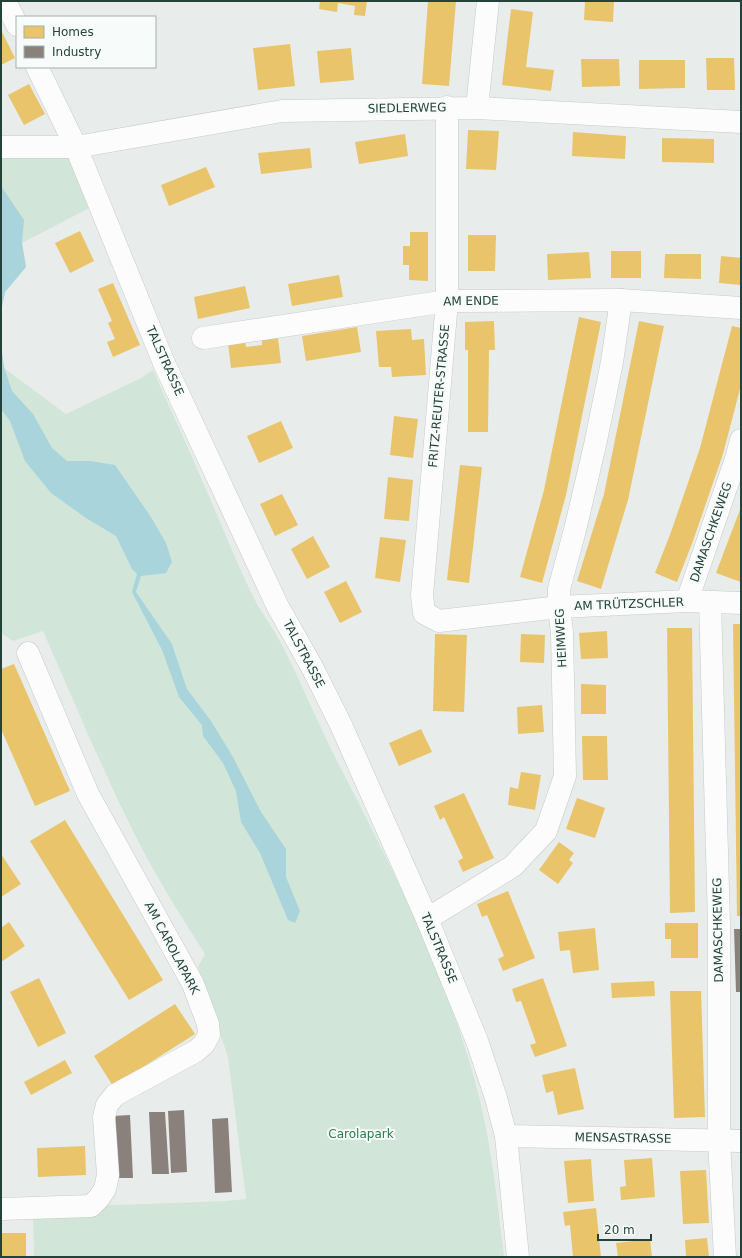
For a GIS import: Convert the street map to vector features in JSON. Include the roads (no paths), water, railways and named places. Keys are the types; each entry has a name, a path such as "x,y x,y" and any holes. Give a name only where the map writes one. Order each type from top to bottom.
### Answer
{"street":[{"path":"5,1 16,24"},
{"path":"477,108 488,1"},
{"name":"TALSTRASSE","path":"37,68 76,147 164,363 277,605 312,667 341,725 427,919 477,1041 496,1098 506,1136 518,1257"},
{"name":"SIEDLERWEG","path":"1,147 76,147 282,111 447,107 741,122"},
{"name":"FRITZ-REUTER-STRASSE","path":"424,613 422,595 447,301 447,107"},
{"name":"AM ENDE","path":"203,338 447,301 621,300 741,308"},
{"name":"HEIMWEG","path":"427,919 513,866 546,831 565,776 562,632 559,607 559,588 575,530 595,445 612,362 621,300"},
{"name":"DAMASCHKEWEG","path":"687,601 736,459 741,440"},
{"name":"AM TRÜTZSCHLER","path":"424,613 439,621 559,607 687,601 741,603"},
{"name":"DAMASCHKEWEG","path":"710,602 719,924 719,1140 725,1257"},
{"name":"AM CAROLAPARK","path":"1,1209 91,1206 105,1189 108,1175 104,1117 107,1105 115,1095 196,1052 204,1044 209,1035 208,1024 193,984 88,794 28,653"},
{"name":"MENSASTRASSE","path":"506,1136 741,1141"}],"water":[{"path":"1,186 24,220 22,243 26,267 5,292 1,311"},
{"path":"1,345 4,367 12,391 33,414 52,448 67,461 90,461 115,465 151,517 166,543 172,562 166,573 141,576 136,592 172,644 187,689 211,721 233,757 261,812 286,849 286,877 300,911 295,923 288,920 260,853 241,822 236,791 223,763 203,736 202,725 179,697 162,650 132,592 137,574 132,569 116,536 86,518 51,493 25,461 10,421 1,409"}],"park label":[{"name":"Carolapark","path":"361,1134"}]}
